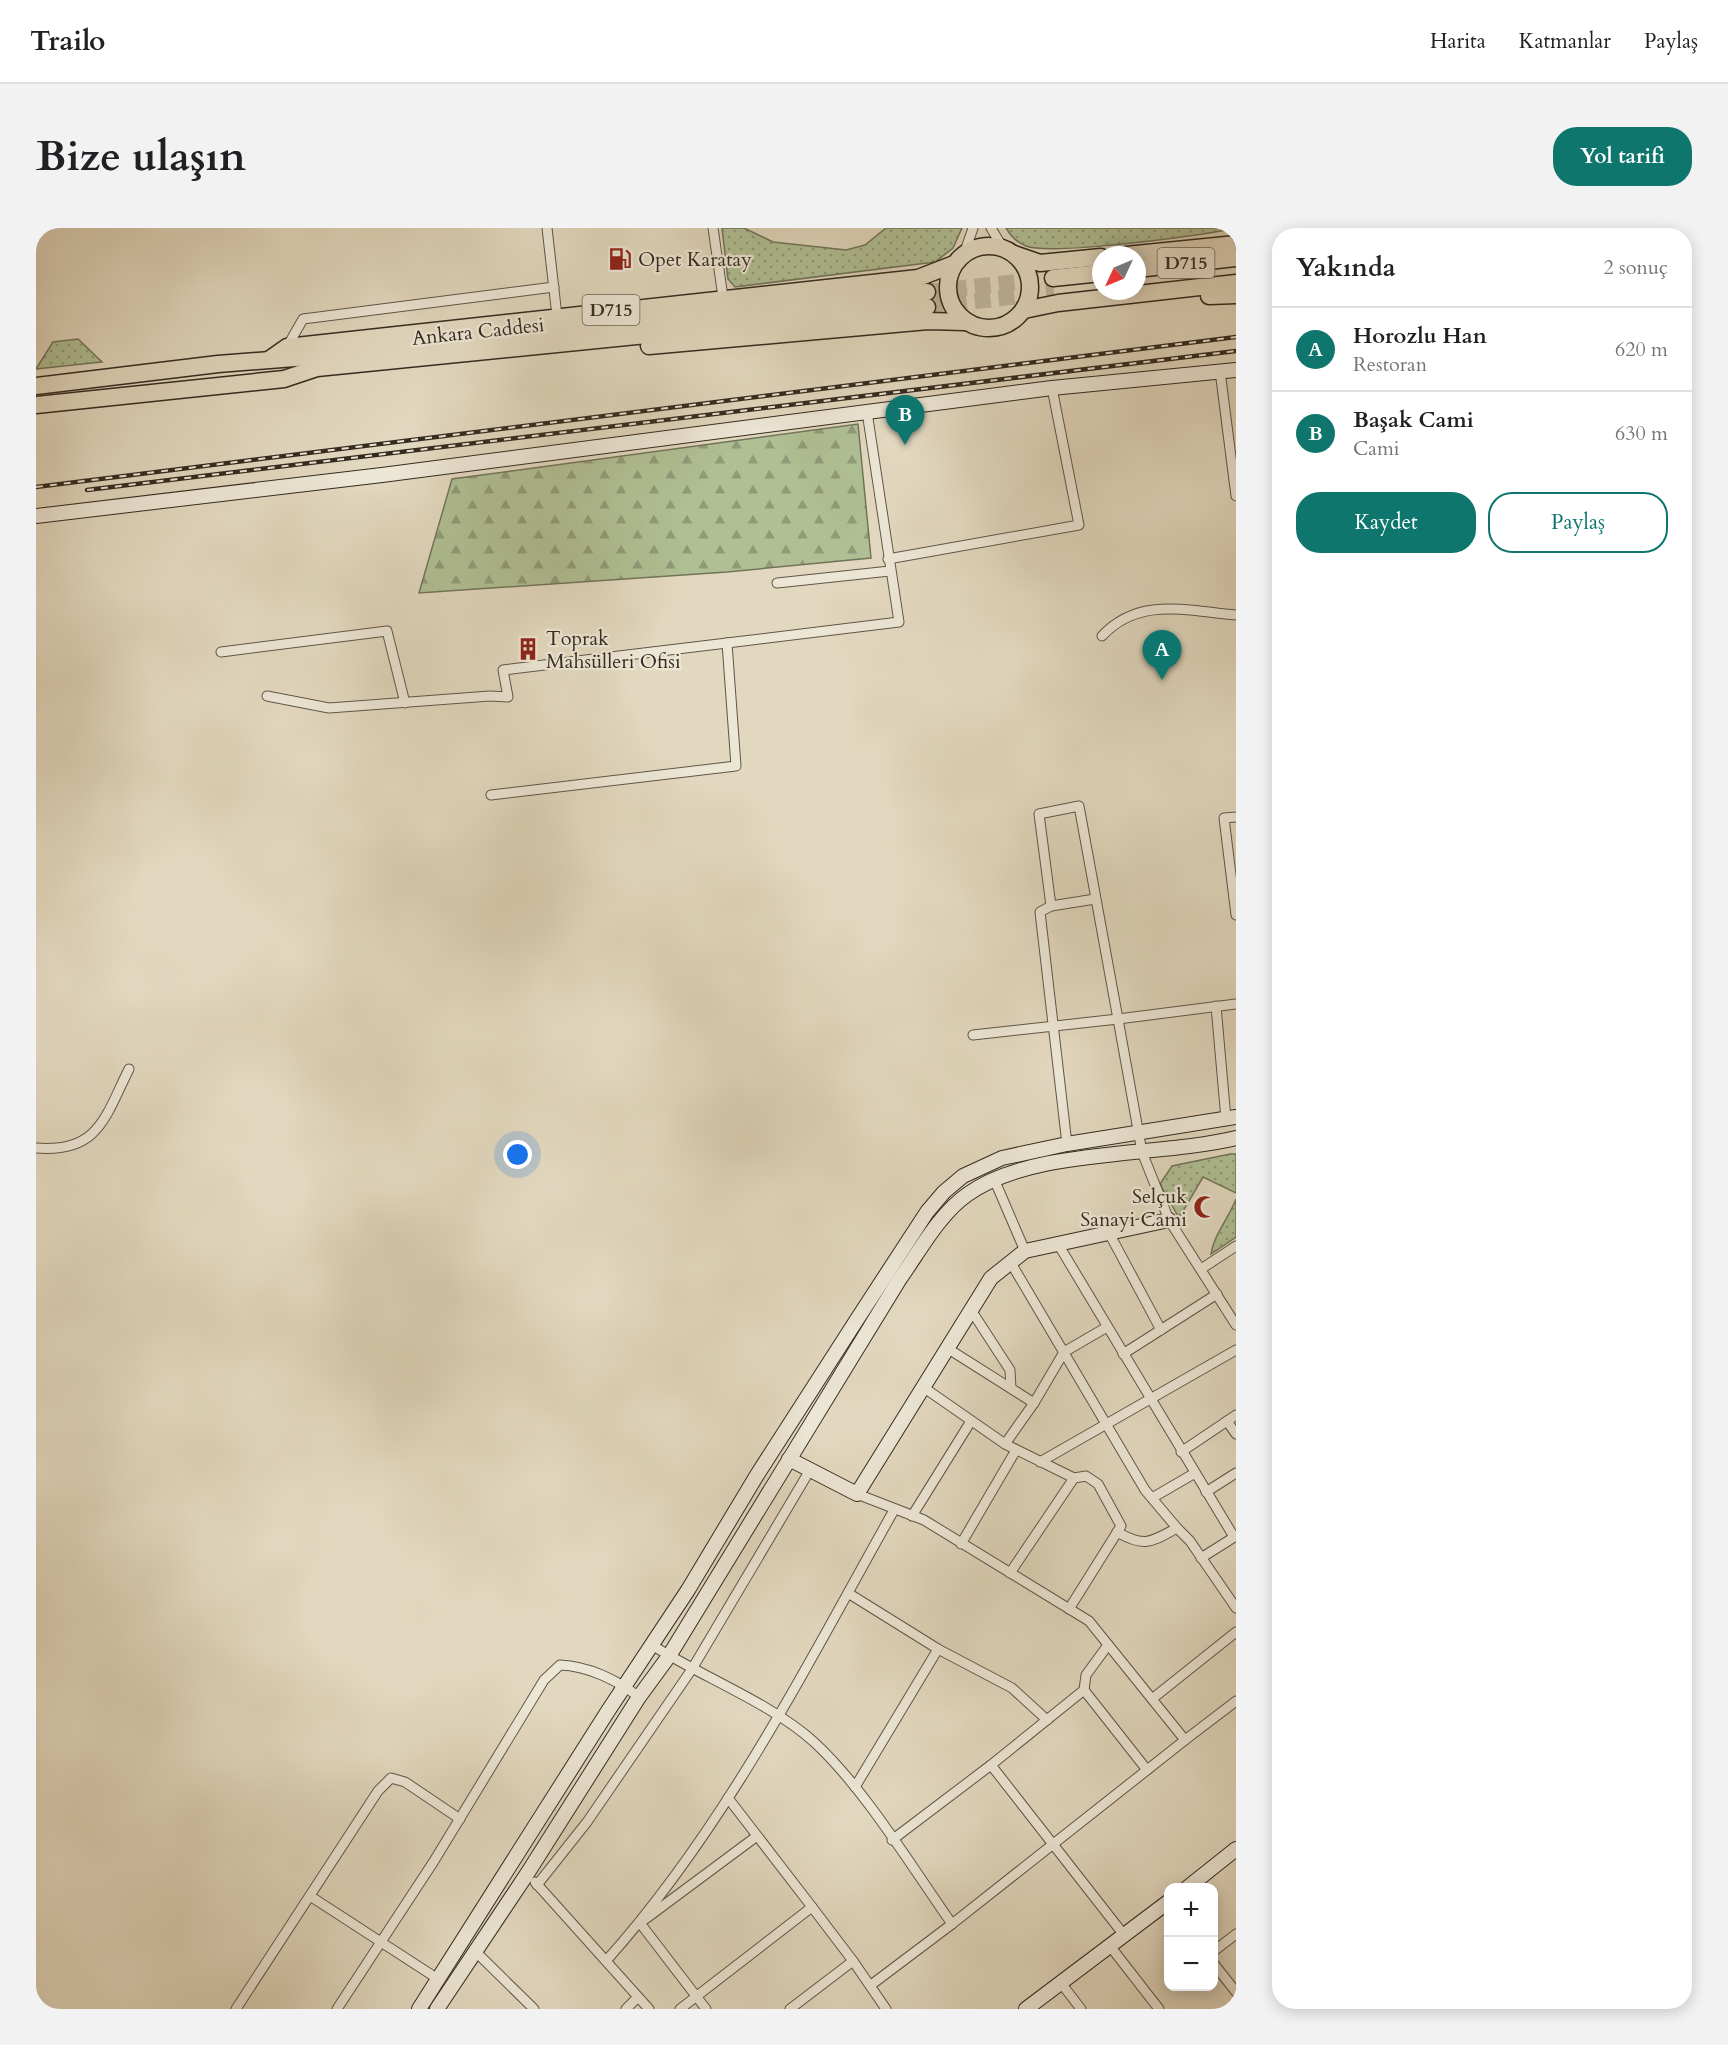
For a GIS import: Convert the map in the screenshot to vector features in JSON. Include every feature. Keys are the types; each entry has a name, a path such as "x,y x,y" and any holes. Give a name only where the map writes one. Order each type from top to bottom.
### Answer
{"highway":[{"path":"1146,253 1236,244"},
{"path":"965,322 956,313 947,288 959,259 980,247 1008,251 1040,263 1092,259"},
{"path":"284,379 928,321 965,322 990,329 1009,323 1024,310 1029,298 1029,280 1022,263 1008,251"},
{"name":"D715","path":"1146,268 1236,258"},
{"name":"D715","path":"268,360 287,347 723,297 918,278 959,259"},
{"name":"D715","path":"1146,282 1236,272"},
{"path":"1092,275 1053,285 1092,287"},
{"path":"1024,310 1058,303 1236,283"},
{"path":"1152,293 1236,295"},
{"name":"Ankara Caddesi","path":"36,386 268,360 927,299 317,368 284,379 36,405"}],"street":[{"path":"547,228 557,316"},
{"path":"713,228 723,297"},
{"path":"959,259 973,228"},
{"path":"991,228 1008,251"},
{"path":"287,347 303,319 554,287"},
{"path":"36,516 382,475 1052,388 1236,370"},
{"path":"1220,371 1236,496"},
{"path":"888,559 1079,525 1052,388"},
{"path":"267,696 328,708 508,697 503,670 899,622 867,412"},
{"path":"777,583 890,571"},
{"path":"1102,636 1127,615 1153,608 1236,615"},
{"path":"221,652 387,631 405,702"},
{"path":"491,795 736,766 727,644"},
{"path":"1051,906 1039,814 1078,806 1142,1152 1169,1220 1236,1325"},
{"path":"1236,817 1224,818 1236,915"},
{"path":"1067,1144 1040,912 1051,906 1095,899"},
{"path":"972,1035 1236,1004"},
{"path":"419,2009 652,1645 757,1475 932,1206 963,1176 1002,1158 1067,1144 1231,1118 1216,1006"},
{"path":"36,1148 56,1149 81,1143 93,1134 129,1069"},
{"path":"437,2009 527,1874 639,1697 669,1656 899,1280 939,1224 967,1194 994,1179 1032,1167 1236,1138"},
{"path":"994,1179 1025,1251"},
{"path":"857,1494 991,1278 1025,1251 1169,1220"},
{"path":"1110,1233 1161,1330"},
{"path":"1058,1244 1181,1452 1235,1536 1201,1558"},
{"path":"1201,1269 1236,1246"},
{"path":"1011,1263 1152,1498 1235,1603"},
{"path":"1123,1354 1217,1294"},
{"path":"971,1310 1010,1370 1011,1388"},
{"path":"1005,1444 1034,1403 1064,1352 1107,1327"},
{"path":"947,1348 1034,1403"},
{"path":"1040,1462 1236,1350"},
{"path":"923,1387 1005,1444 1074,1478 1086,1476 1098,1484 1121,1526 1069,1609"},
{"path":"1181,1452 1232,1418 1236,1434"},
{"path":"912,1516 970,1421"},
{"path":"961,1544 1016,1450"},
{"path":"789,1459 857,1494 924,1520 1089,1622 1185,1740"},
{"path":"537,1885 587,1822 692,1668 810,1470"},
{"path":"1152,1498 1195,1473"},
{"path":"1206,1492 1236,1473"},
{"path":"1010,1573 1074,1478"},
{"path":"606,1961 640,1923 728,1798 778,1717 894,1510"},
{"path":"1118,1532 1138,1543 1150,1542 1177,1528"},
{"path":"848,1593 938,1649 1012,1688 1047,1720"},
{"path":"1152,1699 1236,1632"},
{"path":"652,1645 778,1717 813,1741 855,1787 952,1924"},
{"path":"892,1840 991,1765 1084,1690 1086,1675 1108,1645"},
{"path":"855,1787 938,1649"},
{"path":"337,2009 460,1819 544,1680 560,1665 578,1666 625,1687 639,1697"},
{"path":"1084,1690 1147,1770"},
{"path":"871,1985 1236,1701"},
{"path":"991,1765 1124,1935"},
{"path":"236,2009 378,1791 391,1779 405,1782 460,1819"},
{"path":"728,1798 853,1960 886,2009"},
{"path":"640,1923 757,1836"},
{"path":"1192,1883 1236,1849"},
{"path":"527,1874 650,2009"},
{"path":"310,1896 438,1979"},
{"path":"680,2009 812,1907"},
{"path":"1026,2009 1164,1907"},
{"path":"640,1923 706,2009"},
{"path":"1218,1948 1236,1934"},
{"path":"1110,1946 1159,2009"},
{"path":"475,1951 534,2009"},
{"path":"790,2009 853,1960"},
{"path":"1218,1969 1236,1992"},
{"path":"1061,1983 1081,2009"},
{"path":"626,2009 638,1997"}],"green space":[{"path":"722,228 744,228 773,242 846,250 865,245 886,228 962,228 953,248 935,262 735,287 728,279"},
{"path":"1006,228 1236,228 1092,247 1041,248 1026,246 1014,239"},
{"path":"78,339 102,362 36,369 53,342"},
{"path":"858,424 871,558 727,572 419,593 452,479"},
{"path":"1236,1154 1236,1193 1203,1177 1179,1218 1160,1184 1172,1166"},
{"path":"1236,1199 1236,1237 1211,1254 1215,1240"}],"tunnel":[{"path":"927,292 1053,278"},
{"path":"927,307 1054,292"}],"railway":[{"path":"36,487 1236,337"},
{"path":"87,490 1236,351"}],"place":[{"name":"Opet Karatay","path":"620,259"},
{"name":"Başak Cami","path":"905,445"},
{"name":"Toprak Mahsülleri Ofisi","path":"528,649"},
{"name":"Horozlu Han","path":"1162,680"},
{"name":"Selçuk Sanayi Cami","path":"1205,1207"}]}
